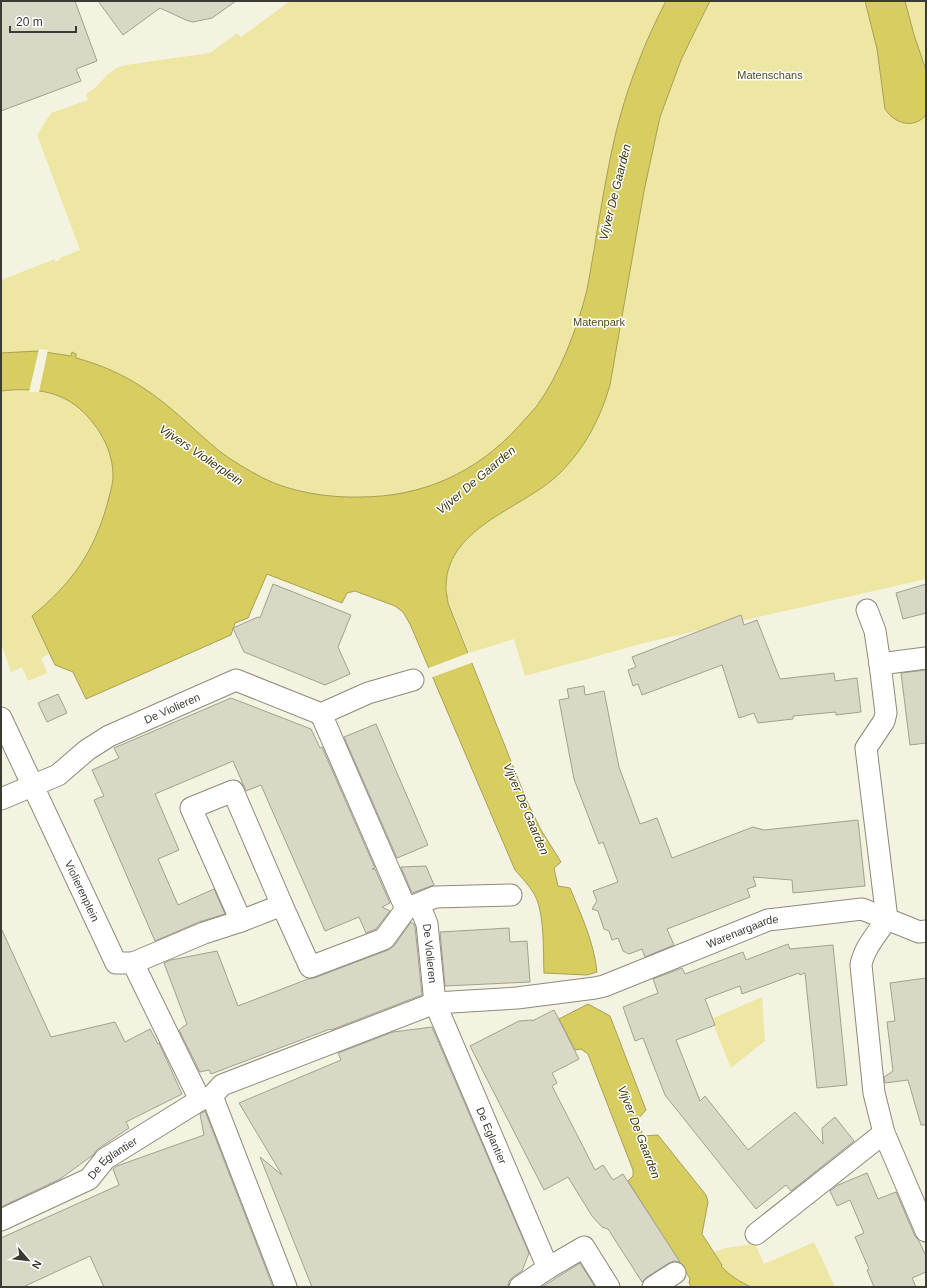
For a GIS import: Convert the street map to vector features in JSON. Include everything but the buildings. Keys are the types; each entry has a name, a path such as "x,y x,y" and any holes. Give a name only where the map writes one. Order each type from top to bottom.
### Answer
{"street":[{"path":"867,610 875,631 886,713 884,721 866,748 887,919 865,951 861,965 874,1093 884,1133 926,1231"},
{"path":"880,664 926,658"},
{"name":"De Violieren","path":"33,786 58,775 88,750 109,736 236,680 321,714 412,907 427,924 435,1003"},
{"path":"321,714 368,693 413,680"},
{"name":"Violierenplein","path":"1,718 116,963 137,971"},
{"path":"1,799 33,786"},
{"path":"241,921 191,808 233,791 310,967 384,939 412,907 435,897 510,895"},
{"path":"282,905 241,921 204,933 137,971 206,1098 286,1287"},
{"name":"Warenargaarde","path":"604,986 768,920 862,910 919,932 926,931"},
{"name":"De Eglantier","path":"1,1220 89,1179 105,1159 206,1098 222,1085 435,1003 517,998 604,986"},
{"name":"De Eglantier","path":"435,1003 548,1268"},
{"path":"756,1234 884,1133"},
{"path":"520,1287 548,1268 584,1247 609,1287"},
{"path":"653,1287 675,1273"}],"green space":[{"name":"Matenpark","path":"290,1 926,1 926,579 648,642 525,676 514,639 469,653 452,610 288,545 41,658 47,673 28,681 22,667 11,672 1,643 1,280 55,259 55,262 60,260 60,258 80,250 37,135 51,113 88,100 86,94 95,88 108,74 118,67 210,53 237,33 241,37"},
{"path":"762,997 765,1041 731,1068 711,1019"},
{"path":"814,1242 835,1287 751,1287 727,1273 721,1266 722,1265 714,1252 725,1248 755,1244 764,1264"}],"water":[{"path":"666,1 710,1 681,60 660,117 644,191 610,385 602,409 585,442 561,472 546,485 474,532 460,547 450,564 446,585 448,603 526,799 541,830 561,862 554,868 558,886 570,888 593,950 597,972 587,975 544,973 543,931 540,909 537,900 527,883 515,870 410,624 403,612 395,606 355,591 347,593 342,603 267,574 248,618 235,623 231,635 86,699 73,672 55,665 32,616 69,580 79,567 95,539 111,490 113,468 109,452 99,431 80,409 70,402 49,393 38,391 1,391 1,353 38,351 71,356 72,352 76,354 76,358 110,370 142,387 172,409 218,450 240,465 274,483 297,490 323,495 348,497 383,496 405,493 426,487 466,469 502,443 536,407 553,380 567,351 587,290 608,168 621,112 644,47"},
{"path":"865,1 905,1 914,35 926,70 926,115 921,120 904,123 893,118 885,109 877,49"},
{"name":"Vijver De Gaarden","path":"588,1004 610,1016 646,1110 637,1120 643,1136 658,1135 706,1195 708,1202 702,1234 722,1265 721,1266 735,1278 751,1287 691,1287 689,1277 628,1181 633,1176 633,1170 588,1054 581,1049 575,1050 559,1019"}],"pier":[{"path":"39,349 48,350 39,392 29,392"},
{"path":"471,652 474,662 430,678 426,669"}],"park label":[{"name":"Matenschans","path":"770,75"}],"water label":[{"name":"Vijvers Violierplein","path":"201,455"}]}
